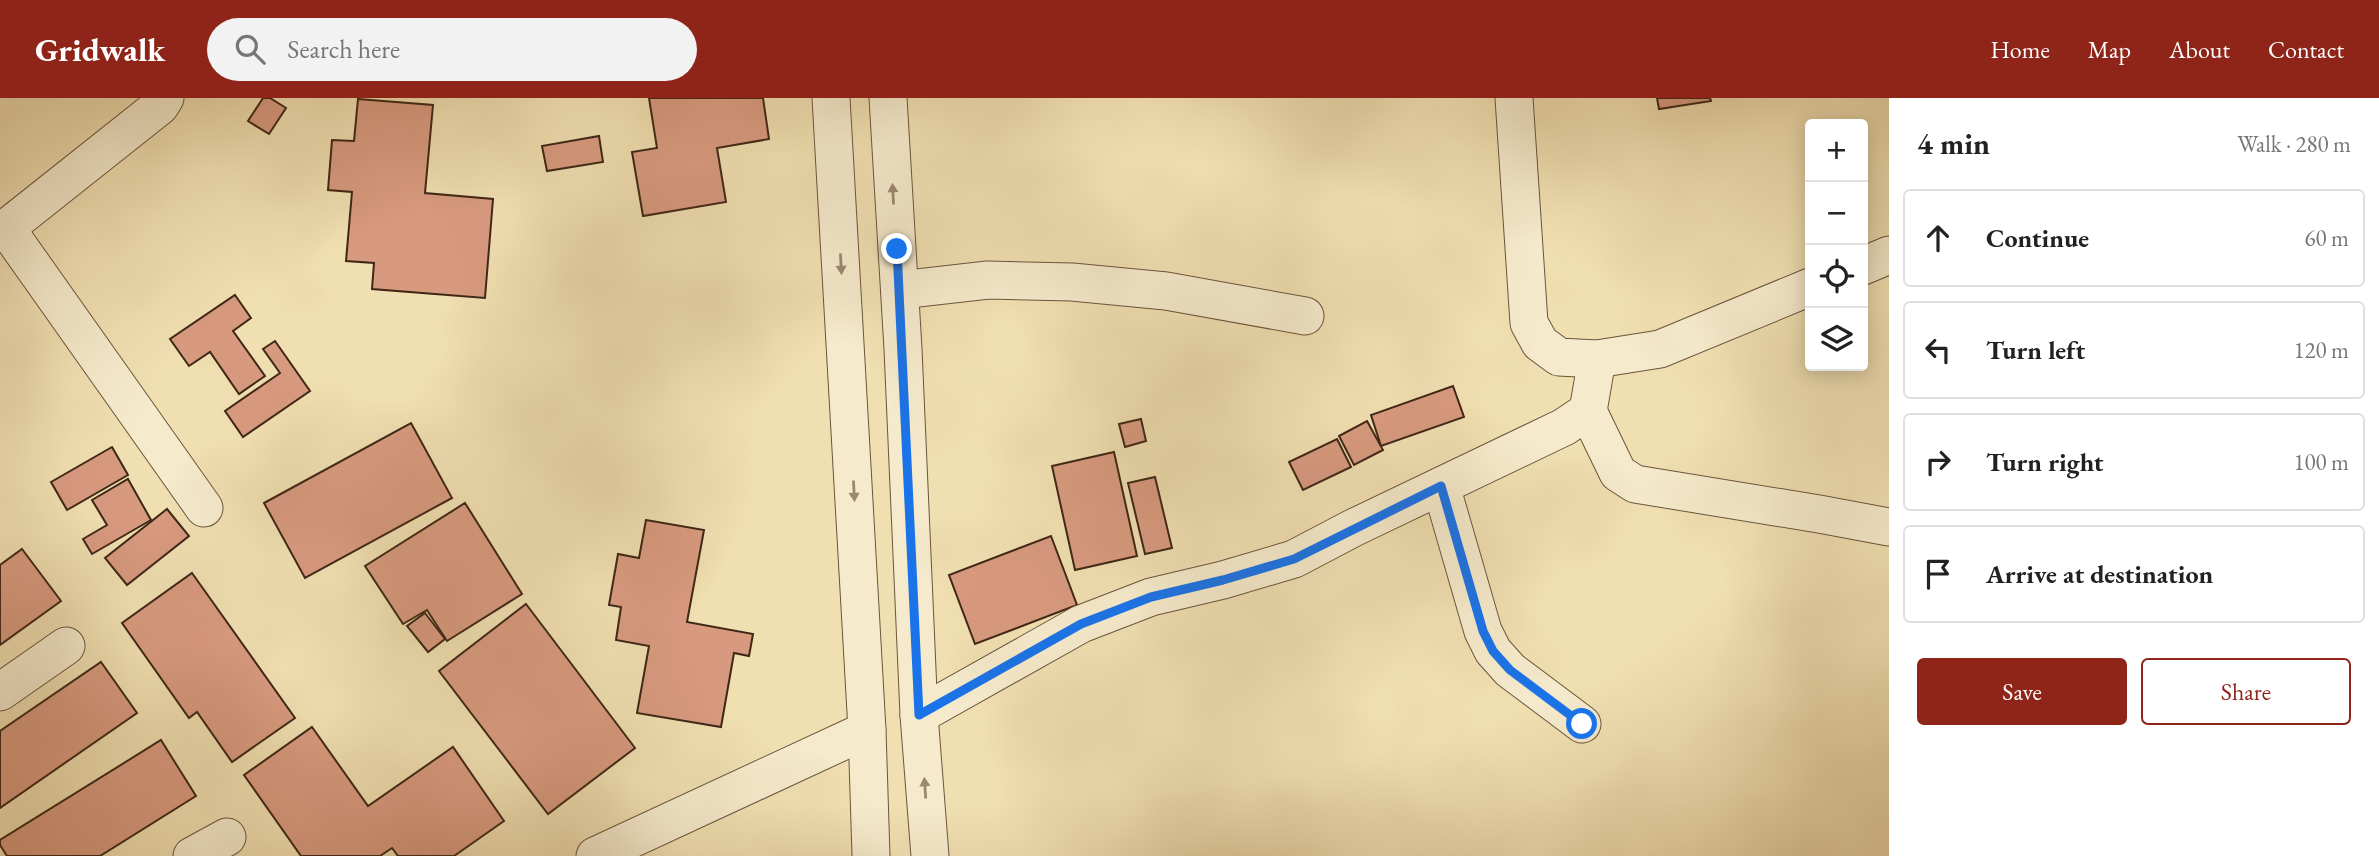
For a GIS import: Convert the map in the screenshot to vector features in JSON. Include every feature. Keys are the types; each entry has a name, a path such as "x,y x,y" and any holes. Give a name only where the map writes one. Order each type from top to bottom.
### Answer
{"street":[{"path":"165,98 160,106 3,231 204,508"},
{"path":"831,98 867,730 871,856"},
{"path":"888,98 900,290 919,715 930,856"},
{"path":"1514,98 1529,323 1540,343 1559,357 1597,359 1660,349 1805,289"},
{"path":"1868,264 1889,255"},
{"path":"900,290 988,280 1072,282 1166,291 1305,316"},
{"path":"1597,359 1587,411 1618,473 1635,484 1889,527"},
{"path":"919,715 1081,624 1151,597 1294,559 1564,427 1587,411"},
{"path":"1441,486 1483,631 1493,651 1510,670 1582,724"},
{"path":"0,692 66,646"},
{"path":"595,856 867,730"},
{"path":"191,856 228,837"}],"building":[{"path":"263,98 270,98 286,108 269,134 248,121"},
{"path":"649,98 763,98 769,139 717,148 726,202 643,216 632,152 657,148"},
{"path":"1657,98 1710,98 1711,101 1659,109"},
{"path":"358,99 433,105 425,193 493,199 485,298 372,289 374,263 346,261 352,192 328,190 332,140 354,141"},
{"path":"599,136 603,162 547,171 542,146"},
{"path":"235,295 251,318 233,331 265,376 239,394 210,352 189,366 170,339"},
{"path":"275,341 310,391 243,437 225,411 280,373 263,349"},
{"path":"1453,386 1464,417 1381,446 1371,415"},
{"path":"1141,419 1146,441 1125,447 1119,424"},
{"path":"1367,421 1383,450 1354,465 1339,436"},
{"path":"411,423 452,498 305,578 264,503"},
{"path":"1337,439 1351,467 1303,490 1289,462"},
{"path":"112,447 128,475 67,510 51,482"},
{"path":"1114,452 1137,556 1075,570 1052,466"},
{"path":"1155,477 1172,548 1145,554 1128,483"},
{"path":"128,479 151,520 92,554 83,539 107,525 92,500"},
{"path":"465,503 522,594 447,641 427,610 403,624 365,566"},
{"path":"167,509 189,536 127,585 105,558"},
{"path":"646,520 704,530 687,622 753,634 749,656 734,653 721,727 637,713 649,646 616,640 621,607 609,605 618,554 639,558"},
{"path":"1051,536 1077,605 975,644 949,575"},
{"path":"22,549 61,601 0,645 0,565"},
{"path":"192,573 295,718 232,762 197,712 189,718 122,623"},
{"path":"526,604 635,748 548,814 439,671"},
{"path":"425,613 445,639 428,652 407,626"},
{"path":"101,662 137,713 0,808 0,731"},
{"path":"312,727 368,806 453,747 504,821 454,856 398,856 392,848 380,856 301,856 244,775"},
{"path":"161,740 196,796 100,856 7,856 0,840"}],"route":[{"path":"897,249 919,715 1081,624 1151,597 1294,559 1441,486 1483,631 1493,651 1510,670 1582,724"}]}
